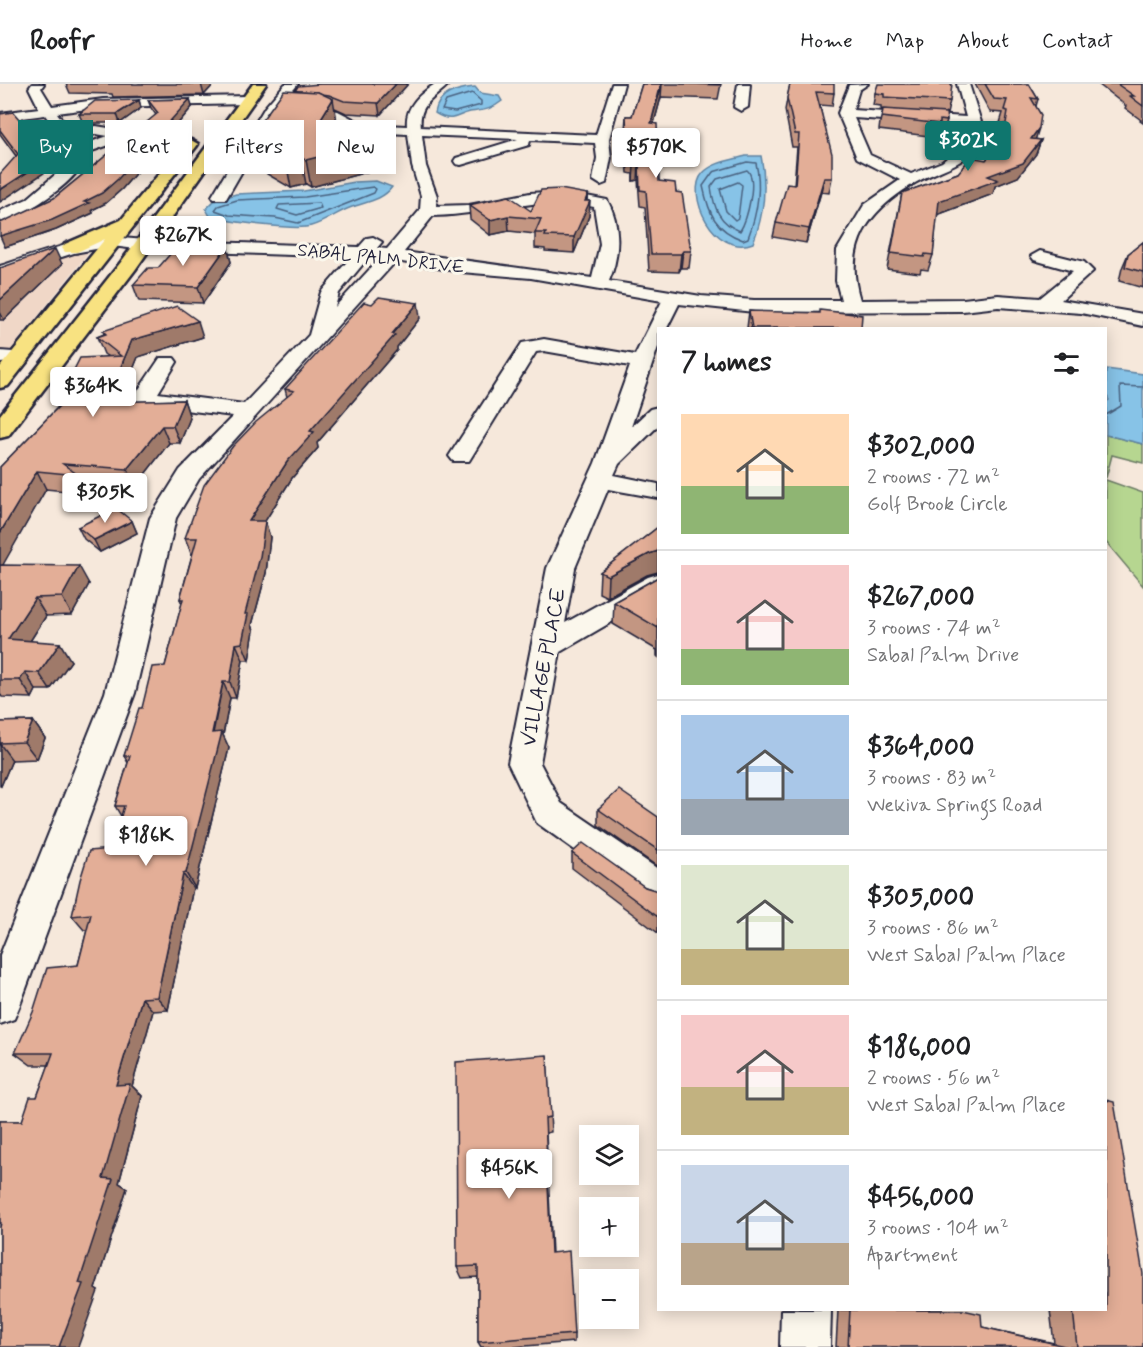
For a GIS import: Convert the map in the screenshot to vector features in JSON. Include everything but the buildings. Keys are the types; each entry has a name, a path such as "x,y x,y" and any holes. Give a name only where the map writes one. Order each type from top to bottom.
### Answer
{"main road":[{"path":"0,381 10,357 113,241 226,99 260,84"},
{"path":"0,431 148,240 243,92"},
{"path":"71,248 131,219"},
{"path":"128,266 149,256 184,246"},
{"path":"0,411 30,370 26,361 10,357"}],"street":[{"path":"38,84 35,88 38,98 56,120"},
{"path":"0,1005 120,693 163,518 189,475 357,296 428,210 429,196 419,166 413,118 416,106 422,98 443,84"},
{"path":"601,180 604,158 602,139 618,84"},
{"path":"741,107 744,84"},
{"path":"862,84 853,88 845,113 864,158 911,179"},
{"path":"852,306 845,281 846,250 870,208 911,179 947,165 971,146 974,122 963,84"},
{"path":"264,120 272,107 289,88 308,92"},
{"path":"0,117 103,103 226,99"},
{"path":"272,107 312,109 333,114 347,123 368,120 375,123 371,128 602,139"},
{"path":"845,113 974,122"},
{"path":"93,131 116,133 113,139 93,146"},
{"path":"461,161 535,137"},
{"path":"450,149 492,139 513,146"},
{"path":"411,194 419,166"},
{"path":"0,217 33,202 66,174"},
{"path":"220,196 233,174"},
{"path":"231,177 245,174"},
{"path":"428,210 469,210 530,198 560,196 601,203 609,250 608,264 598,285"},
{"name":"SABAL PALM DRIVE","path":"0,272 71,248 113,241 317,237 374,242 461,267 531,273 672,299 701,302 754,306 852,306 963,305 998,301 1081,308 1143,320"},
{"name":"SABAL PALM DRIVE","path":"148,240 184,246 294,248 374,242"},
{"path":"316,340 329,294 374,242"},
{"path":"1040,256 1078,266 1084,271 1044,305"},
{"path":"329,294 357,296"},
{"name":"VILLAGE PLACE","path":"661,327 672,299"},
{"path":"696,322 701,302"},
{"name":"SABAL PALM DRIVE","path":"963,305 1081,317 1143,332"},
{"name":"VILLAGE PLACE","path":"657,336 561,568 524,763 549,813 657,888"},
{"path":"461,456 529,347 544,345 648,358"},
{"path":"167,362 144,398 250,411"},
{"name":"VILLAGE PLACE","path":"603,471 657,415"},
{"path":"603,471 657,491"},
{"path":"546,647 657,584"},
{"path":"805,1347 806,1311"}],"shaded area":[{"path":"93,247 0,363 0,275"}],"green space":[{"path":"1107,435 1143,444 1143,463 1112,455 1107,474"},
{"path":"1107,480 1143,493 1143,586 1107,543"}],"water":[{"path":"475,87 480,93 499,96 502,101 491,108 454,118 446,118 435,113 440,101 449,93"},
{"path":"746,156 761,156 764,178 763,200 760,222 753,243 739,245 726,241 715,233 700,208 697,194 698,182 707,169"},
{"path":"376,181 392,187 379,198 347,209 311,226 278,226 211,218 206,209 214,201 236,194 304,191 355,182"},
{"path":"1107,369 1143,374 1143,444 1107,435 1107,401 1109,400"}]}
